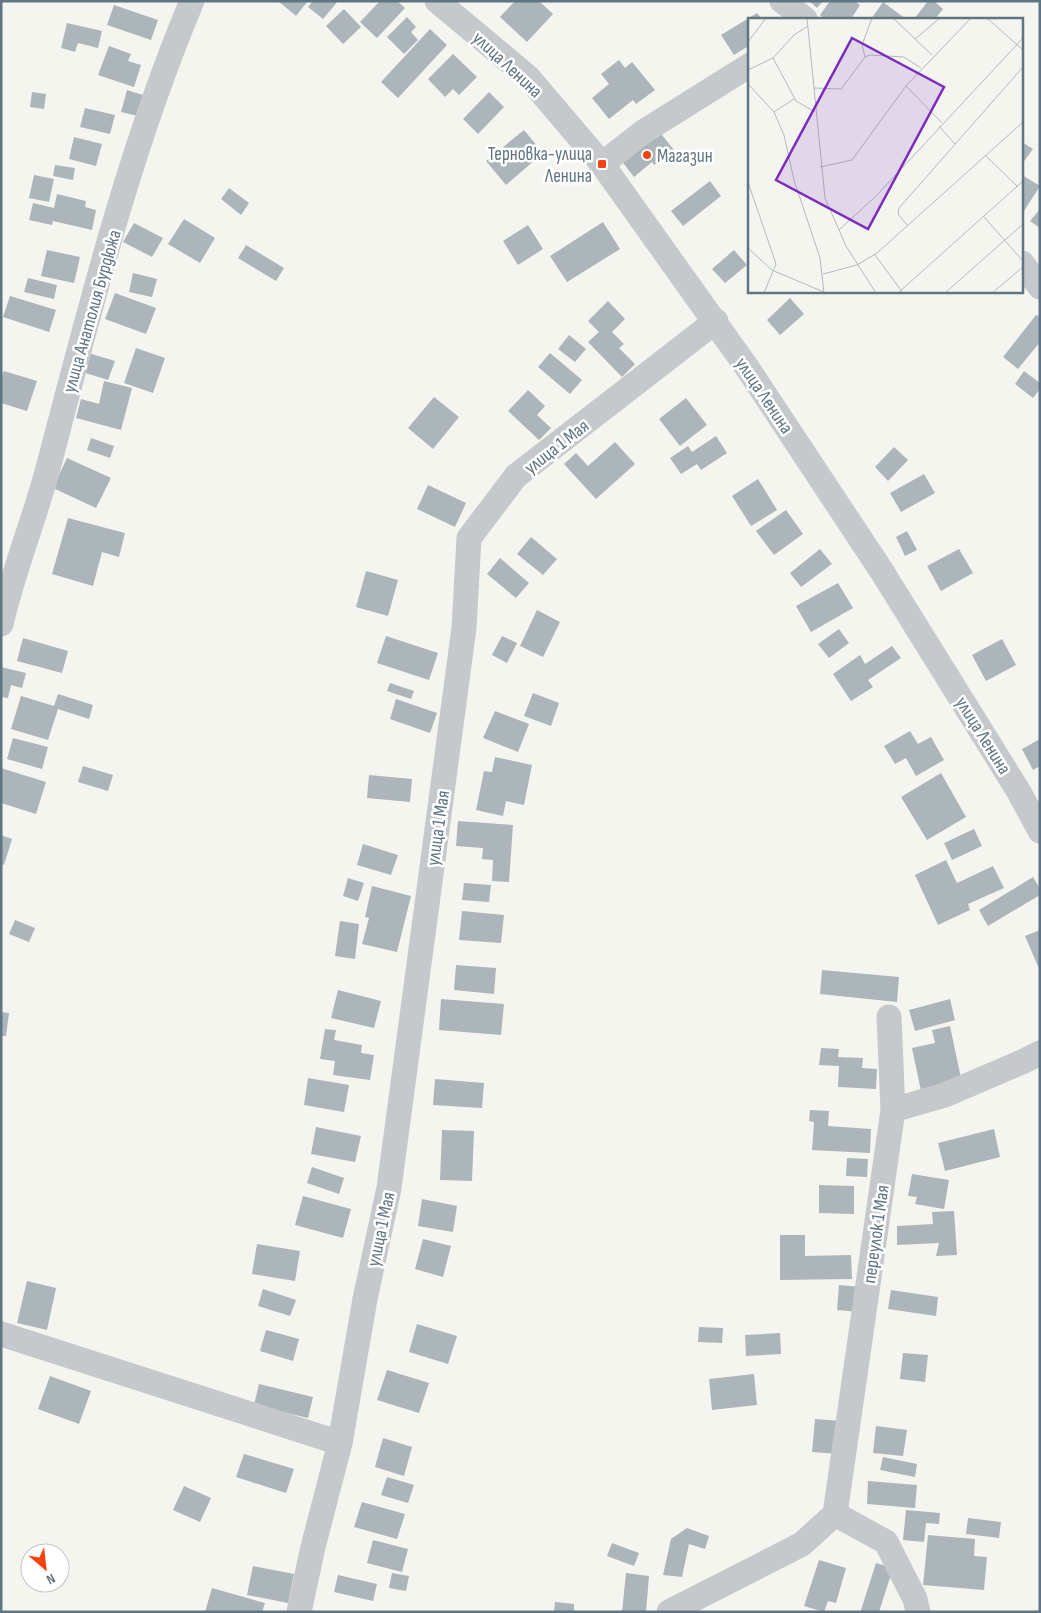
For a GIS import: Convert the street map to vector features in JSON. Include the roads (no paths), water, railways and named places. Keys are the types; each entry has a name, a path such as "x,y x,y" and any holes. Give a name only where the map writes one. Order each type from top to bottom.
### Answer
{"street":[{"name":"улица Анатолия Бурдюжа","path":"1,624 46,474 80,344 145,125 192,1"},
{"name":"улица Ленина","path":"437,1 528,77 602,164 716,321 1030,791 1040,830"},
{"path":"782,1 804,18"},
{"path":"602,164 643,132 748,66"},
{"path":"1024,266 1040,287"},
{"name":"улица 1 Мая","path":"299,1612 313,1547 340,1443 365,1299 389,1188 464,628 469,538 516,476 716,321"},
{"name":"переулок 1 Мая","path":"834,1514 893,1110 889,1017"},
{"path":"893,1110 945,1095 1040,1053"},
{"path":"1,1334 340,1443"},
{"path":"669,1612 802,1544 834,1514 886,1542 915,1599 918,1612"}],"place":[{"name":"Магазин","path":"647,155"},
{"name":"Терновка-улица Ленина","path":"602,164"}]}
